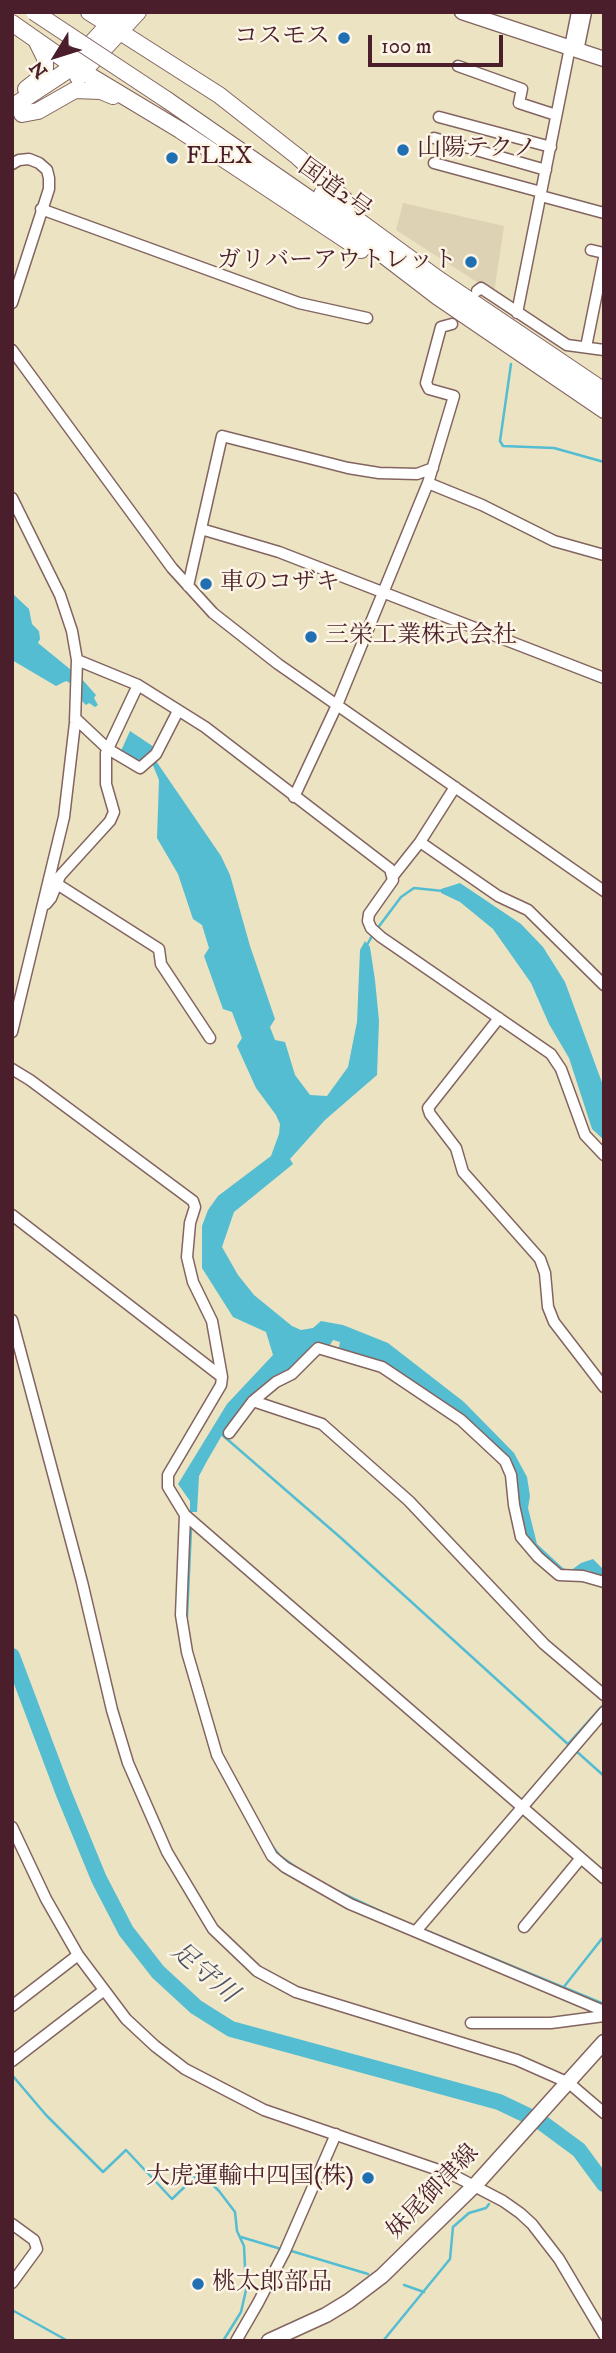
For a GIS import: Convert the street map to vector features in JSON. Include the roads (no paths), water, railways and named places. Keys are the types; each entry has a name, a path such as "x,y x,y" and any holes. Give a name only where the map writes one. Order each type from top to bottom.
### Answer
{"highway":[{"name":"国道2号","path":"34,12 319,193 438,279 604,391"},
{"name":"国道2号","path":"51,12 314,202 438,297 604,410"},
{"path":"89,12 117,23 256,122 438,279"},
{"path":"16,114 61,76 78,68 117,23 138,12"},
{"path":"12,23 78,68 180,130 361,250 438,297"},
{"path":"12,98 30,87 43,74 45,58 37,41"},
{"path":"16,114 38,111 75,90 101,90 167,126 180,130"}],"main road":[{"path":"461,12 604,59"},
{"name":"妹尾御津線","path":"270,2341 326,2315 365,2290 404,2256 476,2184 604,2042"}],"street":[{"path":"574,49 577,12"},
{"path":"517,313 543,195 556,116 586,12"},
{"path":"458,66 522,89 519,103 556,116"},
{"path":"439,117 551,147"},
{"path":"434,138 546,170"},
{"path":"12,164 29,159 39,163 47,170 49,188 12,303"},
{"path":"434,163 604,213"},
{"path":"41,209 299,303 368,318"},
{"path":"586,347 600,299 604,256 591,250"},
{"path":"477,291 481,288 567,345 604,350"},
{"path":"294,797 337,705 428,483 454,396 429,389 426,383 441,327 452,324"},
{"path":"12,350 150,539 213,614 246,641 604,891"},
{"path":"188,586 222,436 379,473 417,474 433,468"},
{"path":"428,483 482,505 554,541 604,555"},
{"path":"12,498 60,596 72,631 77,660 75,715 64,817 12,1032"},
{"path":"201,530 279,552 604,678"},
{"path":"77,660 138,685 205,727 390,869 393,876"},
{"path":"43,905 51,898 60,876 110,821 114,812 105,773 108,749 138,685"},
{"path":"75,715 108,749 140,768 150,759 177,711"},
{"path":"455,787 420,842 393,876 393,880 369,914 368,921 380,937 551,1054 561,1069 585,1135 604,1155"},
{"path":"420,842 498,896 528,910 602,980"},
{"path":"57,884 159,949 161,964 209,1038"},
{"path":"499,1018 428,1108 456,1148 463,1172 540,1259 545,1273 548,1307 554,1322 604,1387"},
{"path":"12,1069 193,1201 195,1207 190,1223 187,1256 193,1282 212,1321 222,1377 221,1385 168,1475 168,1487 186,1515 604,1878"},
{"path":"12,1215 222,1377"},
{"path":"12,1320 128,1763 167,1852 213,1929 257,1971 296,1992 517,2060 604,2113"},
{"path":"229,1433 253,1401 276,1382 292,1374 318,1348 382,1367 461,1420 505,1461 511,1475 521,1537 538,1557 559,1575 583,1576 604,1582"},
{"path":"253,1401 322,1424 409,1501 544,1644 604,1695"},
{"path":"186,1515 181,1615 187,1652 217,1755 272,1856 285,1867 350,1904 417,1929 604,2011"},
{"path":"417,1929 604,1712"},
{"path":"12,1827 46,1899 78,1955 103,1991 126,2019 184,2069 264,2110 476,2184 532,2224 559,2259 604,2335"},
{"path":"524,1927 581,1858"},
{"path":"12,2006 78,1955"},
{"path":"12,2060 103,1991"},
{"path":"471,2023 551,2023 604,2017"},
{"path":"236,2341 286,2249 336,2134"},
{"path":"532,2224 541,2215"},
{"path":"12,2224 34,2240 37,2249 12,2283"}],"water":[{"path":"12,593 29,609 32,624 39,631 38,643 81,678 96,695 94,698 98,705 86,705 70,683 66,681 56,686 12,660"},
{"path":"130,731 154,747 140,764 120,753"},
{"path":"156,761 221,856 230,875 275,1019 270,1027 275,1040 285,1042 295,1075 310,1095 327,1096 348,1067 357,1022 360,950 365,941 370,947 375,980 379,1021 377,1075 325,1120 290,1159 293,1164 234,1212 222,1247 238,1275 254,1295 292,1326 301,1330 313,1328 321,1321 343,1325 388,1343 464,1402 514,1453 527,1477 530,1496 528,1508 537,1544 563,1568 570,1571 593,1559 604,1570 604,1577 587,1570 563,1574 524,1537 509,1462 378,1361 339,1348 340,1342 333,1340 330,1345 314,1343 291,1369 271,1379 249,1399 225,1430 199,1476 197,1512 190,1512 190,1501 178,1484 227,1404 273,1355 266,1332 233,1317 202,1268 202,1226 208,1210 218,1196 271,1156 280,1124 256,1088 237,1046 242,1038 232,1012 223,1009 204,956 209,948 202,925 193,919 178,874 157,838 159,780 152,763"},
{"path":"460,883 521,924 543,947 565,982 604,1088 604,1140 592,1129 569,1058 549,1024 531,983 493,929 460,902 441,893 441,889"}],"waterway":[{"path":"511,364 500,441 503,446 554,448 604,462"},
{"path":"377,929 401,897 414,888 443,891"},
{"path":"366,947 373,934"},
{"path":"220,1433 341,1538 570,1746"},
{"path":"187,1617 191,1529"},
{"name":"足守川","path":"12,1656 99,1879 126,1931 158,1972 196,2007 231,2029 499,2102 541,2122 579,2150 604,2184"},
{"path":"568,1744 604,1704"},
{"path":"575,1750 604,1776"},
{"path":"273,1847 280,1856 300,1870"},
{"path":"333,1889 384,1913"},
{"path":"429,1932 604,2004"},
{"path":"563,1988 604,1936"},
{"path":"12,2075 46,2115 103,2172 126,2150 172,2199 200,2172 219,2191 235,2212 237,2231 244,2246 246,2290 241,2312 223,2341"},
{"path":"383,2341 450,2259 453,2227 469,2213 486,2208 489,2204"},
{"path":"241,2237 281,2249"},
{"path":"288,2250 368,2274"},
{"path":"404,2285 424,2292"},
{"path":"12,2310 68,2341"}],"place":[{"name":"コスモス","path":"344,38"},
{"name":"山陽テクノ","path":"403,150"},
{"name":"FLEX","path":"172,158"},
{"name":"ガリバーアウトレット","path":"471,262"},
{"name":"車のコザキ","path":"206,584"},
{"name":"三栄工業株式会社","path":"311,637"},
{"name":"大虎運輸中四国(株)","path":"368,2178"},
{"name":"桃太郎部品","path":"198,2284"}]}
